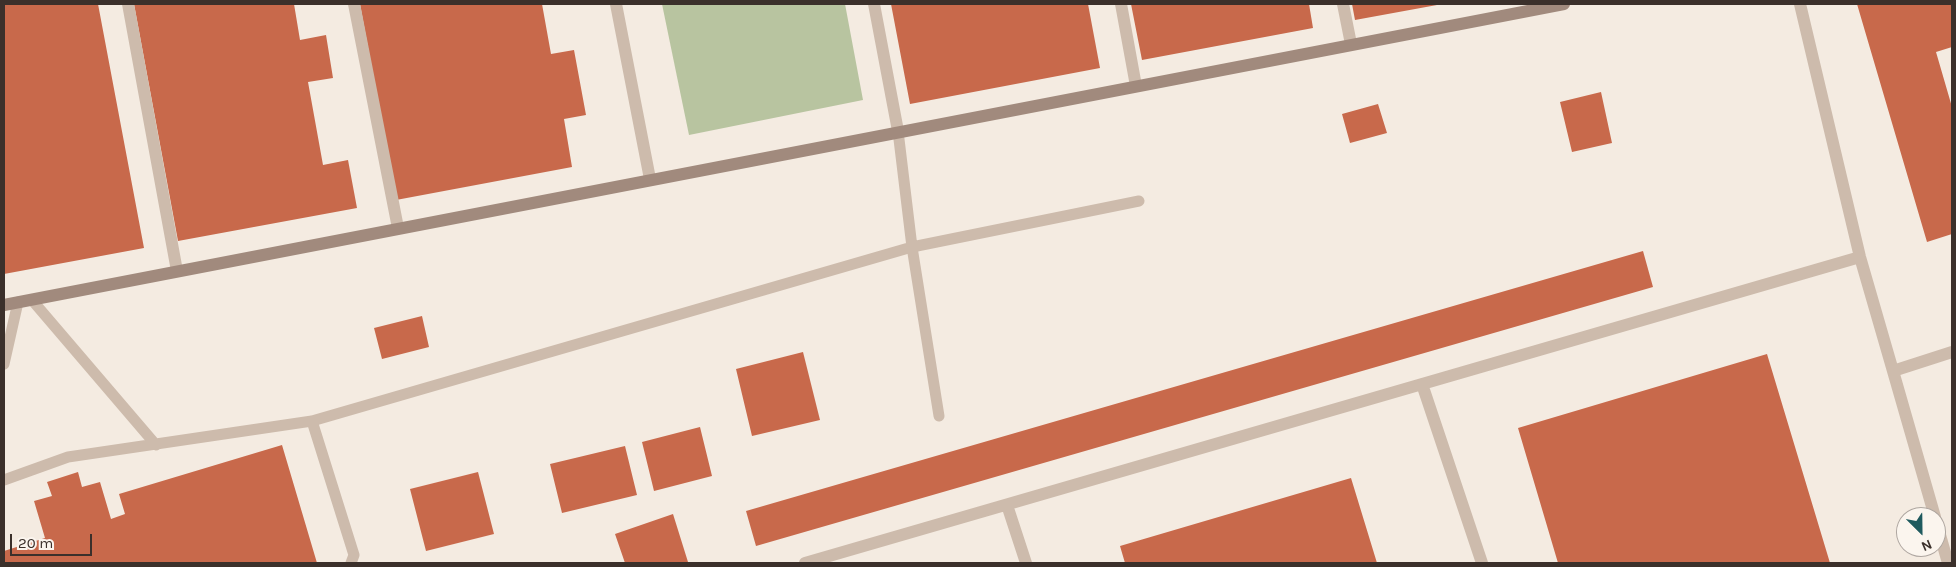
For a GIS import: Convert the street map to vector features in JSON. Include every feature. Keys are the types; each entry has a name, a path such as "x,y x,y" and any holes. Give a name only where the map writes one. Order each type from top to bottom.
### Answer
{"street":[{"path":"128,4 177,271"},
{"path":"354,4 398,228"},
{"path":"616,4 650,179"},
{"path":"874,4 898,132"},
{"path":"1121,4 1136,86"},
{"path":"1344,4 1351,44"},
{"path":"4,305 1564,4"},
{"path":"1800,4 1860,257 1933,507"},
{"path":"805,563 1860,257"},
{"path":"1894,371 1952,352"},
{"path":"1422,384 1482,563"},
{"path":"1007,505 1026,563"}],"lane":[{"path":"898,132 912,247 939,416"},
{"path":"4,480 68,457 312,421 912,247 1139,201"},
{"path":"32,300 156,445"},
{"path":"4,364 18,302"},
{"path":"312,421 354,555 351,563"}],"green space":[{"path":"662,4 845,4 863,100 689,135"}],"building":[{"path":"4,4 98,4 144,248 4,274"},
{"path":"134,4 294,4 300,40 326,35 333,78 308,82 323,165 348,160 357,208 178,241"},
{"path":"360,4 542,4 551,54 574,50 586,115 564,119 572,167 396,200"},
{"path":"891,4 1088,4 1100,68 910,104"},
{"path":"1131,4 1309,4 1313,28 1142,60"},
{"path":"1352,4 1437,4 1437,5 1355,20"},
{"path":"1857,4 1952,4 1952,47 1936,52 1952,107 1952,234 1927,242"},
{"path":"1601,92 1612,143 1572,152 1560,102"},
{"path":"1378,104 1387,133 1350,143 1342,114"},
{"path":"1643,251 1653,287 756,546 746,511"},
{"path":"422,316 429,347 382,359 374,328"},
{"path":"803,352 820,420 752,436 736,369"},
{"path":"1767,354 1830,563 1558,563 1518,428"},
{"path":"700,427 712,476 654,491 642,442"},
{"path":"282,445 317,563 4,563 4,551 45,538 34,501 52,496 47,482 78,472 82,487 100,482 111,519 125,514 119,494"},
{"path":"625,446 637,495 562,513 550,464"},
{"path":"478,472 494,534 426,551 410,489"},
{"path":"1351,478 1377,563 1125,563 1120,546"},
{"path":"673,514 688,562 625,563 615,534"}]}
